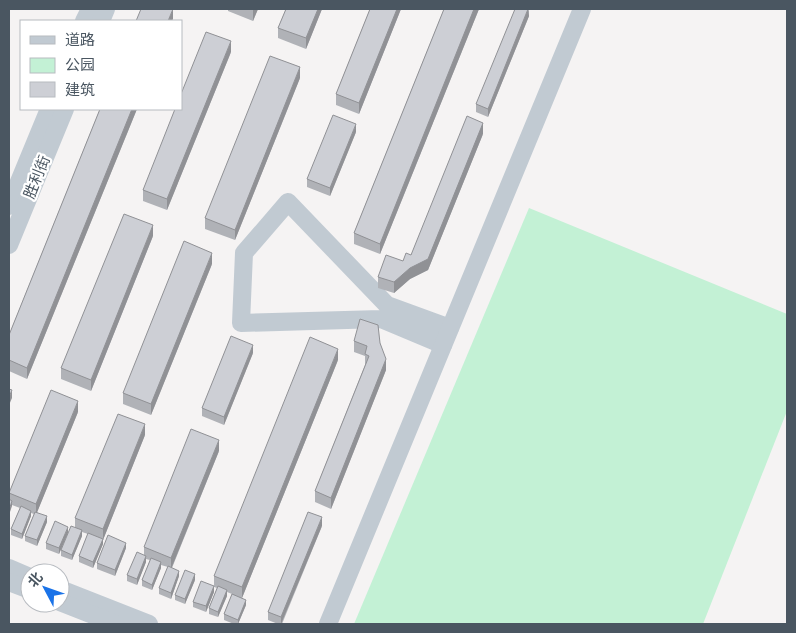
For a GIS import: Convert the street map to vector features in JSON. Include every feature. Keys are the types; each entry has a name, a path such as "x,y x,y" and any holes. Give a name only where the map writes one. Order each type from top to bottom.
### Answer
{"street":[{"path":"328,624 582,9"},
{"name":"胜利街","path":"9,206 48,110"},
{"name":"胜利街","path":"9,245 65,110"},
{"path":"443,345 381,319 241,323 244,253 288,202 387,305 450,328"},
{"path":"70,593 149,624"},
{"path":"70,606 116,624"}],"green space":[{"path":"529,208 787,314 787,411 703,624 354,624"}],"building":[{"path":"141,9 173,9 168,20 136,20"},
{"path":"286,9 318,9 306,38 278,28"},
{"path":"370,9 397,9 359,103 336,94"},
{"path":"444,9 474,9 380,244 354,233"},
{"path":"515,9 528,9 488,109 476,104"},
{"path":"206,32 231,41 167,199 143,190 175,110 182,110 182,92"},
{"path":"270,56 300,67 235,230 205,218"},
{"path":"100,110 132,110 27,368 9,360 9,335"},
{"path":"333,115 356,124 330,188 307,179"},
{"path":"467,116 483,123 428,259 410,268 394,282 378,277 386,255 403,261 406,253 411,255"},
{"path":"124,214 153,225 91,380 61,368"},
{"path":"184,241 212,253 151,404 123,393"},
{"path":"360,319 378,325 380,343 386,359 331,498 315,491 369,356 365,354 367,346 354,341"},
{"path":"231,336 253,345 224,417 202,408"},
{"path":"310,337 338,349 242,587 214,576"},
{"path":"51,390 78,401 36,504 9,493"},
{"path":"118,414 145,424 103,529 75,518"},
{"path":"191,429 219,440 171,558 144,547"},
{"path":"9,499 12,501 9,510"},
{"path":"21,506 31,511 22,534 11,529"},
{"path":"35,512 47,516 37,540 25,536"},
{"path":"308,512 322,517 281,617 268,612"},
{"path":"55,521 68,527 59,548 46,543"},
{"path":"71,526 82,530 72,555 61,550"},
{"path":"88,533 103,539 93,562 79,556"},
{"path":"108,535 126,543 115,570 97,563"},
{"path":"137,552 146,556 137,579 127,575"},
{"path":"151,558 161,562 152,585 142,580"},
{"path":"168,566 179,571 171,593 159,588"},
{"path":"185,570 195,574 185,599 175,595"},
{"path":"201,581 214,586 206,606 193,602"},
{"path":"218,586 227,590 218,612 209,608"},
{"path":"232,594 246,600 238,620 224,614"}]}
